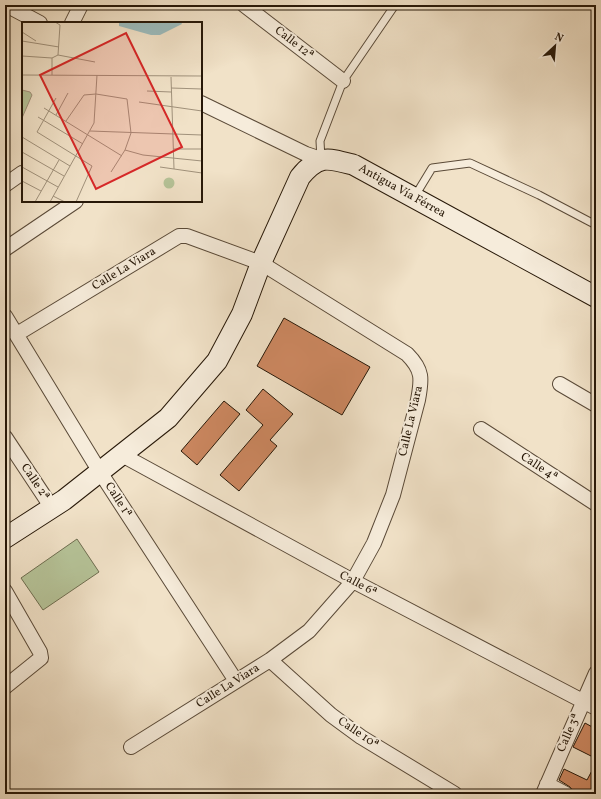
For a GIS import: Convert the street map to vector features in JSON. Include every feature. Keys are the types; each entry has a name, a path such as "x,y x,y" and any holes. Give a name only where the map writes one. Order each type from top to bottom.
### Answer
{"street":[{"path":"6,5 38,22"},
{"path":"72,22 81,5"},
{"name":"Calle 12ª","path":"244,5 343,81"},
{"name":"Antigua Vía Férrea","path":"202,103 306,154 321,159 332,159 354,165 596,297"},
{"path":"5,538 64,500 168,418 217,361 242,314 261,263 300,177 308,167 321,159"},
{"path":"5,185 22,173"},
{"path":"5,249 75,202"},
{"name":"Calle La Viara","path":"17,334 180,236 187,236 261,263 407,354 416,362 420,373 421,385 418,400 393,495 374,543 353,581 309,630 270,660 131,747"},
{"name":"Calle 1ª","path":"5,316 100,472 236,681"},
{"path":"560,384 596,405"},
{"name":"Calle 4ª","path":"481,429 596,504"},
{"name":"Calle 2ª","path":"5,437 52,508"},
{"name":"Calle 6ª","path":"122,455 353,581 596,708"},
{"path":"5,591 40,652 41,658 5,687"},
{"name":"Calle 10ª","path":"270,660 331,715 361,737 455,794"},
{"name":"Calle 3ª","path":"545,789 596,673"},
{"path":"545,789 566,794"}],"lane":[{"path":"321,159 320,141 343,81 395,5"},
{"path":"414,198 432,168 470,162 596,224"}],"green space":[{"path":"77,539 99,572 43,610 21,578"}],"building":[{"path":"284,318 370,367 342,415 257,366"},
{"path":"263,389 293,414 270,440 277,446 239,491 220,475 263,425 246,410"},
{"path":"224,401 240,414 197,465 181,451"},
{"path":"585,723 596,729 596,747 591,756 573,747"},
{"path":"596,763 596,790 594,794 578,794 559,780 564,769 587,780"}]}
